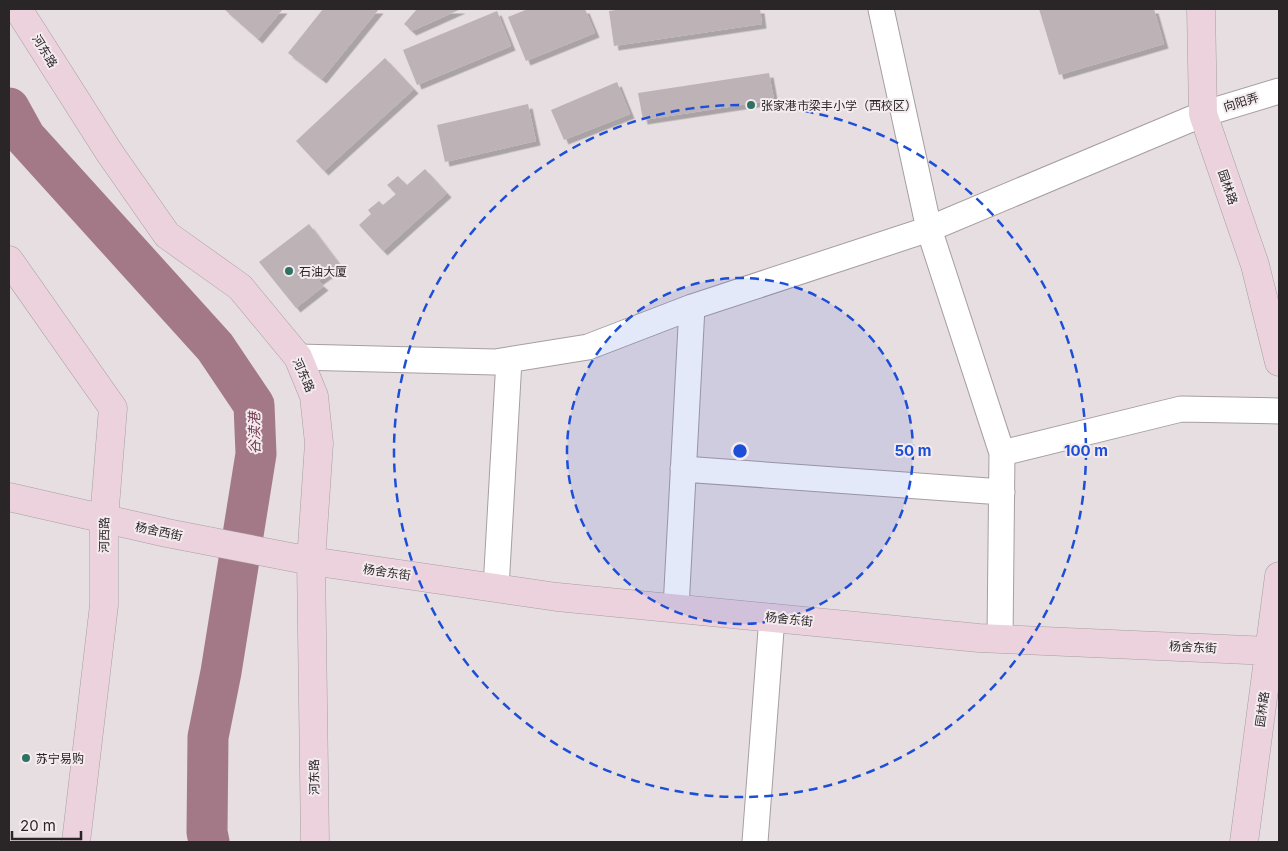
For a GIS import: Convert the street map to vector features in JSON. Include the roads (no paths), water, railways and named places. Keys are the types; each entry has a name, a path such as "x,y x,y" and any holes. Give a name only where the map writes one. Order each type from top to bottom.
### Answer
{"street":[{"name":"河东路","path":"18,9 109,152 167,235 240,287 298,357 314,396 319,443 299,558 315,842"},
{"path":"881,9 929,228 1002,453 1000,638"},
{"name":"园林路","path":"1201,9 1203,114 1256,265 1279,362"},
{"name":"向阳弄","path":"298,357 495,362 588,347 692,307 929,228 1203,114 1279,91"},
{"name":"河西路","path":"9,260 113,408 104,519 104,605 76,842"},
{"path":"676,608 692,307"},
{"path":"496,588 509,360"},
{"path":"1002,453 1181,409 1279,411"},
{"path":"683,468 1002,492"},
{"name":"杨舍西街","path":"9,497 167,533 299,558"},
{"name":"杨舍东街","path":"299,558 496,588 676,608 1000,638 1270,651"},
{"name":"园林路","path":"1244,842 1279,576"},
{"path":"755,842 772,617"}],"waterway":[{"name":"谷渎港","path":"9,108 25,137 215,347 254,405 256,454 221,672 208,737 207,832 209,842"}],"place":[{"name":"张家港市梁丰小学（西校区）","path":"751,105"},
{"name":"石油大厦","path":"289,271"},
{"name":"苏宁易购","path":"26,758"}]}
